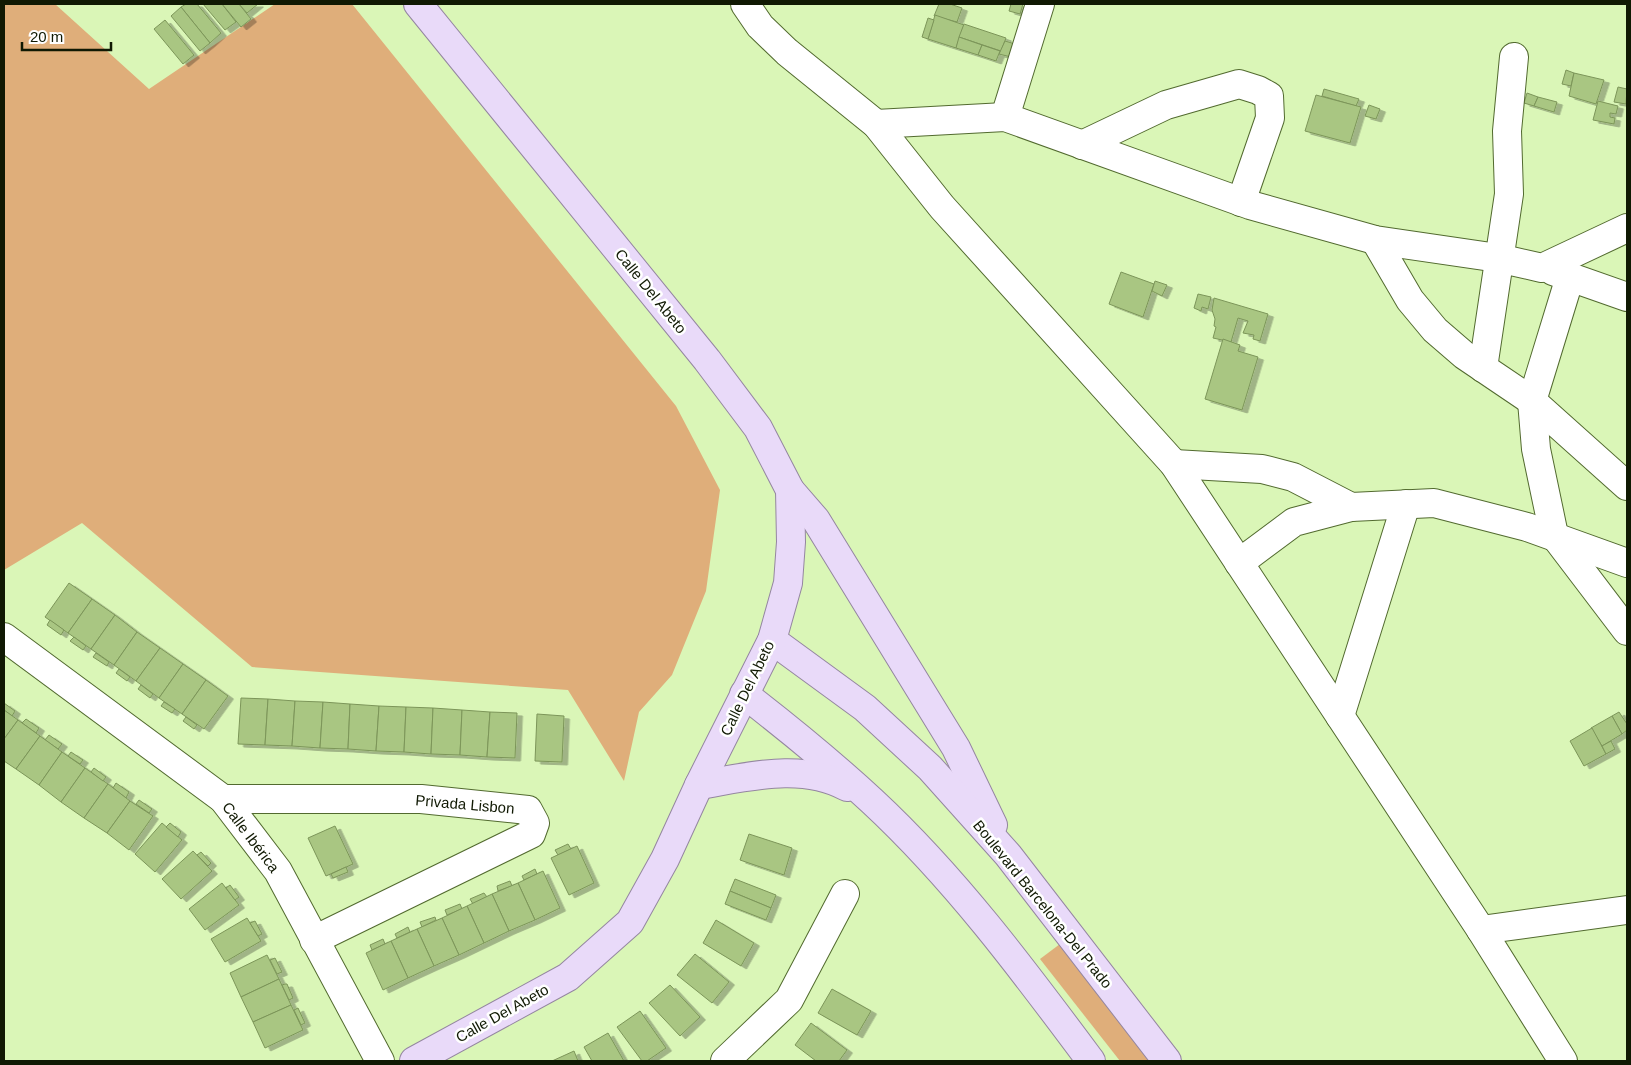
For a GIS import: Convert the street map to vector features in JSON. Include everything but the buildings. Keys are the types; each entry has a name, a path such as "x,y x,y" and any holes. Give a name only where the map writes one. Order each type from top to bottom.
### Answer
{"main road":[{"name":"Calle Del Abeto","path":"414,1061 568,977 630,922 665,859 699,785 772,640 788,583 791,542 790,490 758,428 707,360 418,4"},
{"path":"790,490 816,520 956,748 1008,855"},
{"name":"Boulevard Barcelona-Del Prado","path":"772,640 865,708 930,768 1008,855 1167,1061"},
{"path":"744,694 803,740 873,802 947,879 1031,981 1091,1061"},
{"path":"699,785 765,775 805,773 832,779 873,802"}],"street":[{"path":"745,4 760,26 786,52 876,124 942,207 1174,464 1481,930 1563,1061"},
{"path":"1005,117 1040,4"},
{"path":"1483,368 1509,194 1507,131 1514,57"},
{"path":"1082,145 1166,105 1239,84 1258,90 1269,96 1270,118 1241,202"},
{"path":"876,124 1005,117 1241,202 1375,240 1498,258 1542,268 1627,297"},
{"path":"1542,268 1627,228"},
{"path":"1375,240 1410,300 1435,330 1464,355 1532,401 1627,486"},
{"path":"1570,277 1532,401 1536,449 1554,536 1627,631"},
{"path":"1174,464 1262,469 1293,477 1351,507"},
{"path":"1239,563 1294,522 1351,507 1434,503 1554,536 1627,563"},
{"path":"1340,716 1406,504"},
{"name":"Calle Ibérica","path":"4,637 224,799 278,871 380,1061"},
{"name":"Privada Lisbon","path":"224,799 421,799 528,810 535,823 531,834 314,940"},
{"path":"725,1061 790,1000 845,894"},
{"path":"1481,930 1627,910"}],"shaded area":[{"path":"4,4 55,4 149,89 275,4 352,4 676,406 720,490 706,591 672,675 639,712 624,781 568,690 252,667 82,523 4,570"},
{"path":"1060,944 1150,1061 1120,1061 1040,959"}]}
